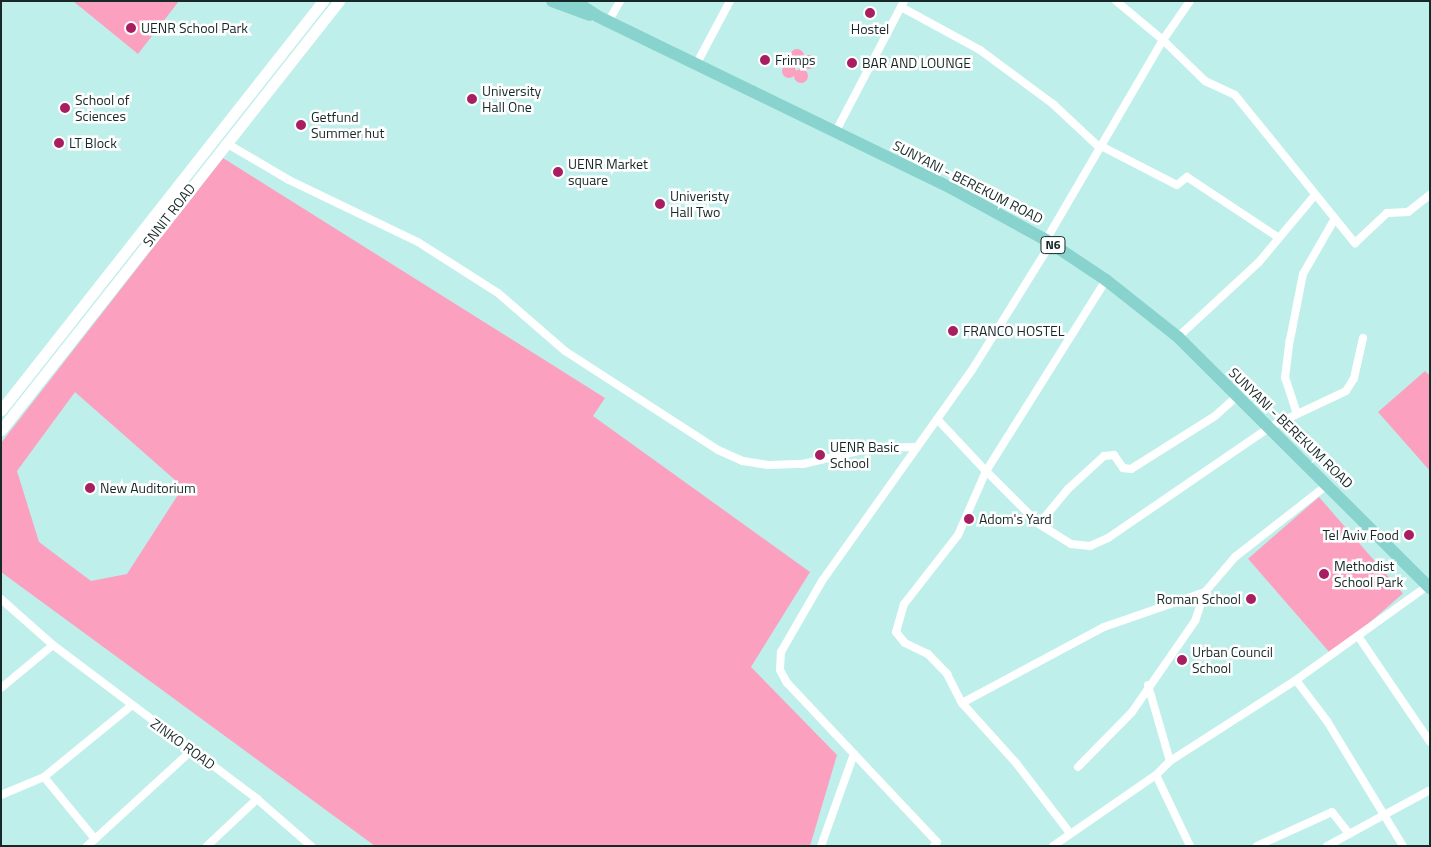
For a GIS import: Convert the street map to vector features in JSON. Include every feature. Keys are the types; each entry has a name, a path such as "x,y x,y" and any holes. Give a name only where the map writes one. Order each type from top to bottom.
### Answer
{"main road":[{"name":"SUNYANI - BEREKUM ROAD","path":"552,1 603,19 697,63 835,133 951,188 1049,242 1106,280 1178,338 1429,586"},
{"name":"SUNYANI - BEREKUM ROAD","path":"575,1 603,19"}],"street":[{"name":"SNNIT ROAD","path":"1,430 323,1"},
{"name":"SNNIT ROAD","path":"145,236 226,143 339,1"},
{"path":"603,19 620,1"},
{"path":"697,63 730,1"},
{"path":"1116,1 1163,40 1205,81 1235,95 1286,155 1334,220 1354,243 1387,213 1408,212 1430,195"},
{"path":"938,844 787,683 780,670 781,652 822,581 972,370 1049,242 1100,147 1163,40 1190,1"},
{"path":"835,133 903,4 980,50 1053,104 1100,147 1177,185 1187,177 1279,238"},
{"path":"226,143 289,180 418,242 498,293 565,351 718,450 743,462 768,465 802,464 872,448 916,447"},
{"path":"1178,338 1259,262 1315,194"},
{"path":"1297,414 1285,378 1302,274 1334,220"},
{"name":"SNNIT ROAD","path":"1,410 135,249"},
{"path":"1070,833 1016,763 962,704 947,674 928,654 905,643 896,632 904,604 958,535 986,471 1106,280"},
{"path":"937,418 1039,524 1070,544 1090,546 1108,538 1270,427 1346,390 1354,378 1362,338"},
{"path":"1039,524 1068,489 1104,456 1114,455 1124,468 1130,469 1215,416 1237,396"},
{"path":"1078,767 1119,728 1148,685 1196,621 1205,592 1235,557 1328,485"},
{"path":"1053,846 1156,775 1170,761 1296,680 1429,586"},
{"path":"962,704 1104,627 1205,592"},
{"name":"ZINKO ROAD","path":"1,599 53,645 131,706 257,799 311,846"},
{"path":"1358,636 1430,742"},
{"path":"1,688 53,645"},
{"path":"1296,680 1327,721 1402,846"},
{"path":"1148,685 1170,761"},
{"path":"1,795 44,777 131,706"},
{"path":"87,846 192,750"},
{"path":"821,846 854,754"},
{"path":"1156,775 1190,846"},
{"path":"44,777 95,839"},
{"path":"1327,846 1430,790"},
{"path":"207,846 257,799"},
{"path":"1257,846 1332,812 1349,834"}],"shaded area":[{"name":"UENR School Park","path":"73,1 179,1 138,54"},
{"path":"797,49 802,51 804,56 802,61 797,63 792,61 790,56 792,51"},
{"path":"809,55 814,57 816,62 814,67 809,69 804,67 802,62 804,57"},
{"path":"789,64 794,66 796,71 794,76 789,78 784,76 782,71 784,66"},
{"path":"801,69 806,71 808,76 806,81 801,83 796,81 794,76 796,71"},
{"path":"223,158 605,398 593,416 810,572 751,667 837,755 810,846 375,846 1,572 1,443","holes":["75,392 183,487 127,574 91,581 39,542 17,471"]},
{"path":"1425,371 1430,376 1430,471 1378,412"},
{"name":"Methodist School Park","path":"1319,497 1403,594 1332,655 1248,559"}],"place":[{"name":"Hostel","path":"870,13"},
{"name":"UENR School Park","path":"131,28"},
{"name":"Frimps","path":"765,60"},
{"name":"BAR AND LOUNGE","path":"852,63"},
{"name":"University Hall One","path":"472,99"},
{"name":"School of Sciences","path":"65,108"},
{"name":"Getfund Summer hut","path":"301,125"},
{"name":"LT Block","path":"59,143"},
{"name":"UENR Market square","path":"558,172"},
{"name":"Univeristy Hall Two","path":"660,204"},
{"name":"FRANCO HOSTEL","path":"953,331"},
{"name":"UENR Basic School","path":"820,455"},
{"name":"New Auditorium","path":"90,488"},
{"name":"Adom's Yard","path":"969,519"},
{"name":"Tel Aviv Food","path":"1409,535"},
{"name":"Methodist School Park","path":"1324,574"},
{"name":"Roman School","path":"1251,599"},
{"name":"Urban Council School","path":"1182,660"}]}
